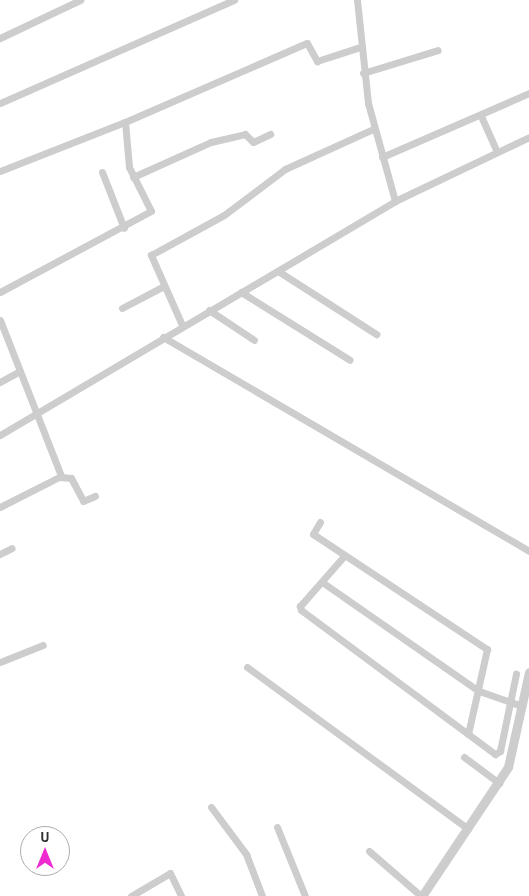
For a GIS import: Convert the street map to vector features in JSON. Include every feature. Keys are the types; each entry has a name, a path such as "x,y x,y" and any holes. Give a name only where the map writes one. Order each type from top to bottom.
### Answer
{"street":[{"path":"0,38 80,0"},
{"path":"0,103 234,0"},
{"path":"357,0 363,73 373,129 395,201"},
{"path":"0,171 125,122 307,43 317,61 360,47"},
{"path":"363,73 438,50"},
{"path":"382,157 481,116 529,93"},
{"path":"481,116 497,152"},
{"path":"0,292 151,212 133,177 125,122"},
{"path":"182,325 151,255 224,214 285,169 373,129"},
{"path":"133,177 211,142 245,134 253,142 270,134"},
{"path":"0,435 182,325 278,271 395,201 529,137"},
{"path":"102,172 124,228"},
{"path":"278,271 376,334"},
{"path":"122,308 164,286"},
{"path":"241,292 350,360"},
{"path":"209,310 254,340"},
{"path":"0,320 18,372 60,477"},
{"path":"163,337 529,551"},
{"path":"0,382 18,372"},
{"path":"0,507 60,477 71,478 83,501 95,496"},
{"path":"320,522 312,533 344,556 487,648 468,734"},
{"path":"0,554 12,548"},
{"path":"344,556 300,606 301,610 468,734 499,754 516,674"},
{"path":"322,582 479,691 522,706"},
{"path":"0,662 43,645"},
{"path":"247,667 468,829"},
{"path":"369,851 422,896 499,783 514,751 529,672"},
{"path":"464,757 499,783"},
{"path":"210,807 246,854 262,896"},
{"path":"277,827 305,896"},
{"path":"131,896 170,873 181,896"}]}
